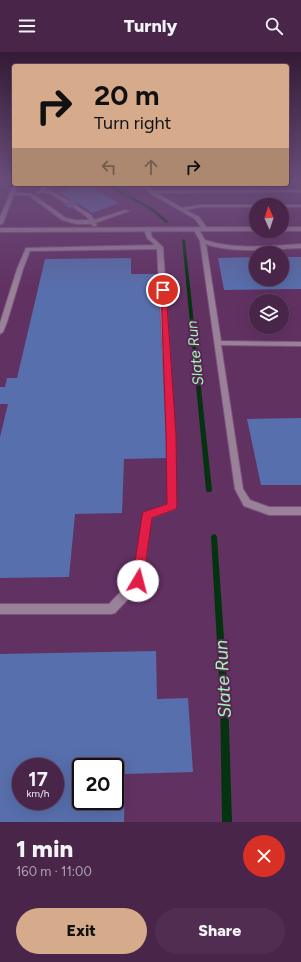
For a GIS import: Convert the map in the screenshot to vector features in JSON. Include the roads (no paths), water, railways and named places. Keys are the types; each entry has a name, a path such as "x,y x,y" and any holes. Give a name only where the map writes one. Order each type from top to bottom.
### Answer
{"street":[{"path":"60,216 64,219 76,222 94,222 112,216"},
{"path":"89,216 94,222 94,230"},
{"path":"194,216 197,218 205,229"},
{"path":"0,609 111,609 138,581 147,516 172,506 171,435 160,247 150,238 147,229"},
{"path":"196,229 203,241 239,489 247,503 269,511 301,511"},
{"path":"0,230 249,229"},
{"path":"289,229 301,229"},
{"path":"203,241 211,245 224,247 301,246"},
{"path":"0,332 22,262 28,249 160,247"},
{"path":"217,343 301,344"}],"waterway":[{"name":"Slate Run","path":"160,216 167,222"},
{"name":"Slate Run","path":"183,240 209,490"},
{"name":"Slate Run","path":"214,537 224,696 227,822"}]}
